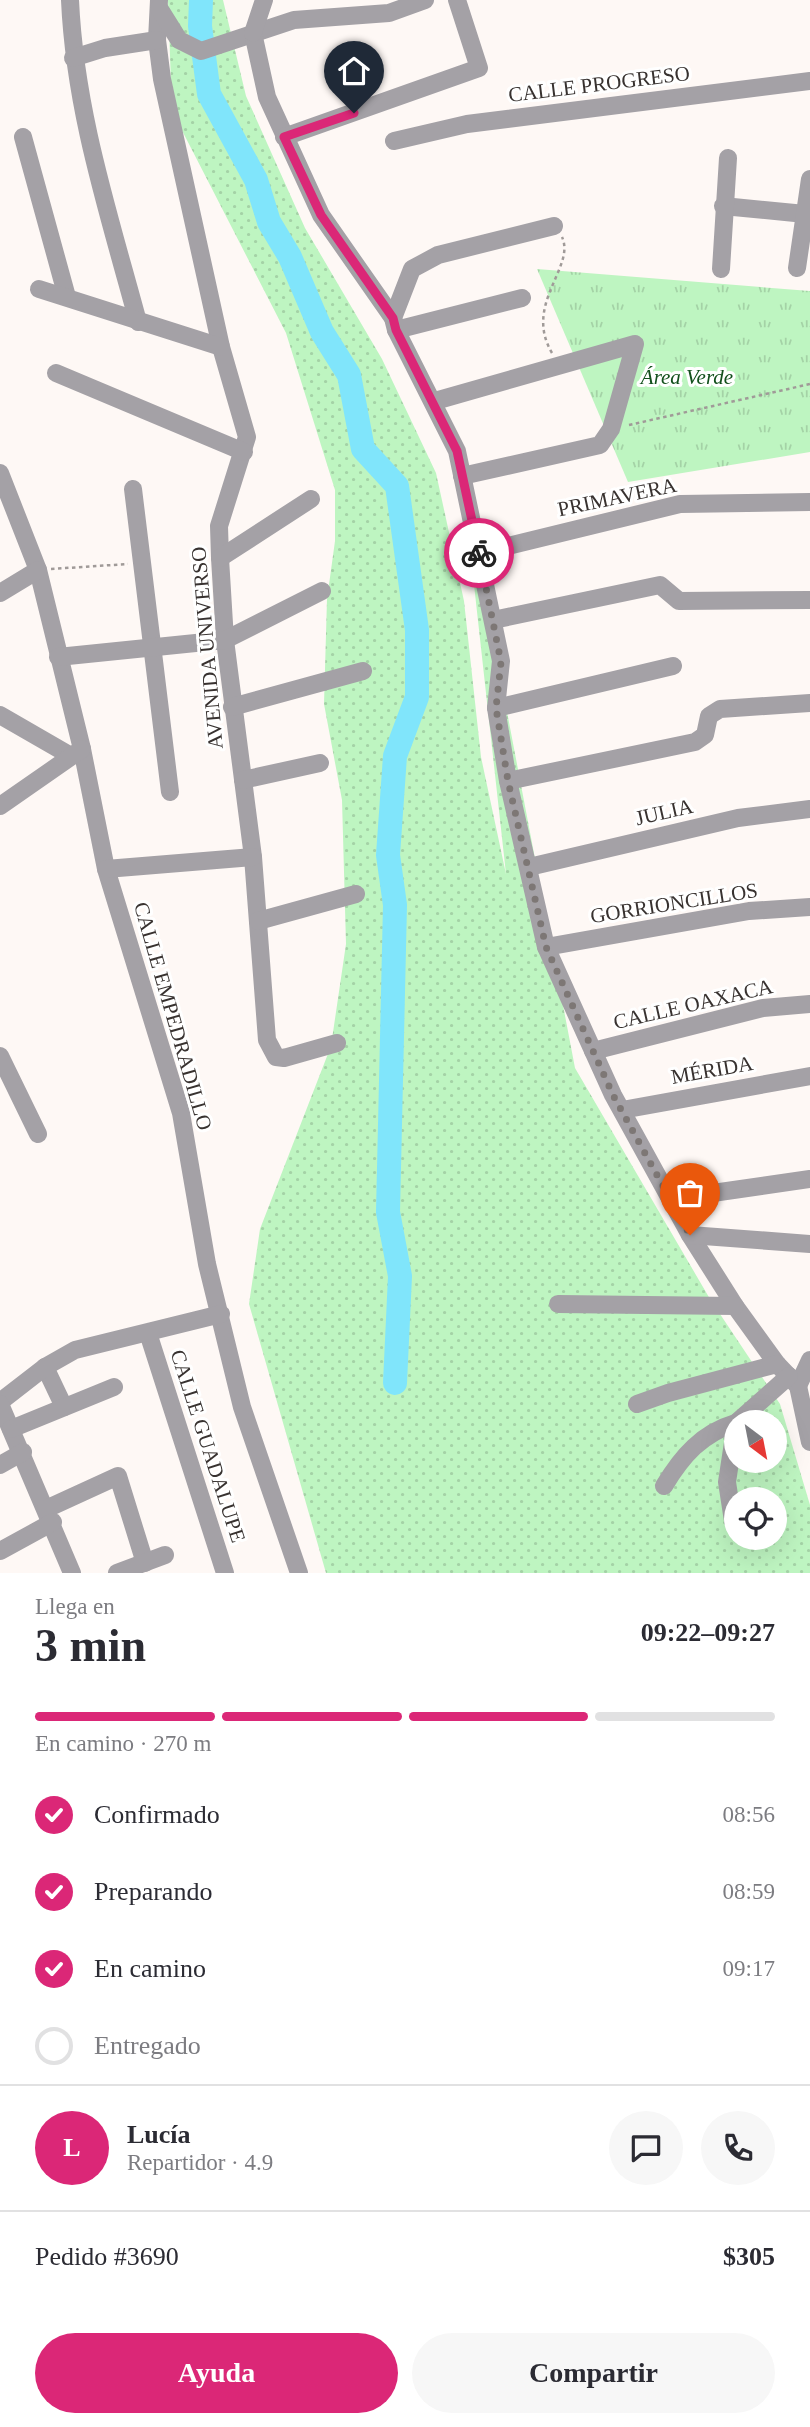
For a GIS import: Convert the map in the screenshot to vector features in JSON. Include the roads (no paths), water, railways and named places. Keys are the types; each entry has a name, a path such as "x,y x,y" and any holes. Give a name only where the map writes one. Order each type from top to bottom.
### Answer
{"street":[{"path":"70,0 73,58 86,131 138,322"},
{"path":"264,0 253,33 267,97 284,137 321,215 395,324 435,401 457,451 501,662 496,708 508,781 546,947 622,1110 690,1235 735,1306 788,1375 808,1420 810,1442"},
{"path":"159,4 179,40 201,51 294,20 357,7 389,13 425,0"},
{"path":"284,137 479,68 457,0"},
{"name":"AVENIDA UNIVERSO","path":"159,4 157,40 162,79 221,347 247,437 219,526 220,558 232,707 253,856 267,1040 276,1058 337,1043"},
{"path":"73,58 106,48 157,40"},
{"name":"CALLE PROGRESO","path":"394,141 467,124 810,81"},
{"path":"23,136 67,297"},
{"path":"721,269 728,158"},
{"path":"797,268 810,179"},
{"path":"723,206 805,214"},
{"path":"395,324 412,269 438,255 554,226"},
{"path":"39,289 221,347"},
{"path":"395,324 522,298"},
{"path":"435,401 635,344 611,429 600,445 462,477"},
{"path":"56,373 244,452"},
{"name":"CALLE EMPEDRADILLO","path":"0,472 38,570 76,752 106,869 181,1113 206,1264 242,1407 299,1573"},
{"path":"133,489 170,792"},
{"path":"220,558 311,499"},
{"name":"PRIMAVERA","path":"479,553 680,503 810,502"},
{"path":"0,593 38,570"},
{"path":"493,620 660,585 679,601 810,600"},
{"path":"58,657 225,640 322,591"},
{"path":"496,708 673,666"},
{"path":"232,707 363,671"},
{"path":"508,781 695,742 705,735 709,716 720,709 810,703"},
{"path":"0,715 76,752 0,806"},
{"path":"243,780 320,763"},
{"name":"JULIA","path":"529,867 738,818 810,809"},
{"path":"106,869 253,856"},
{"path":"258,921 356,894"},
{"name":"GORRIONCILLOS","path":"546,947 749,911 810,907"},
{"name":"CALLE OAXACA","path":"593,1051 763,1008 807,1004"},
{"path":"0,1056 38,1134"},
{"name":"MÉRIDA","path":"622,1110 810,1076"},
{"path":"671,1199 810,1179"},
{"path":"690,1235 810,1244"},
{"path":"558,1304 735,1306"},
{"path":"72,1573 0,1403 45,1367 75,1350 220,1314"},
{"name":"CALLE GUADALUPE","path":"148,1333 225,1573"},
{"path":"750,1410 788,1375 810,1360"},
{"path":"45,1367 64,1407"},
{"path":"637,1404 668,1392 788,1375"},
{"path":"11,1429 114,1387"},
{"path":"664,1486 676,1465 712,1430 724,1426"},
{"path":"0,1465 23,1452"},
{"path":"0,1551 49,1516 118,1476 145,1563"},
{"path":"117,1573 165,1555"}],"waterway":[{"path":"201,0 200,26 209,94 256,180 269,222 290,257 322,332 349,375 363,449 397,486 417,630 417,697 395,756 388,855 395,905 388,1212 400,1276 395,1383"}],"park label":[{"name":"Área Verde","path":"687,377"}]}
